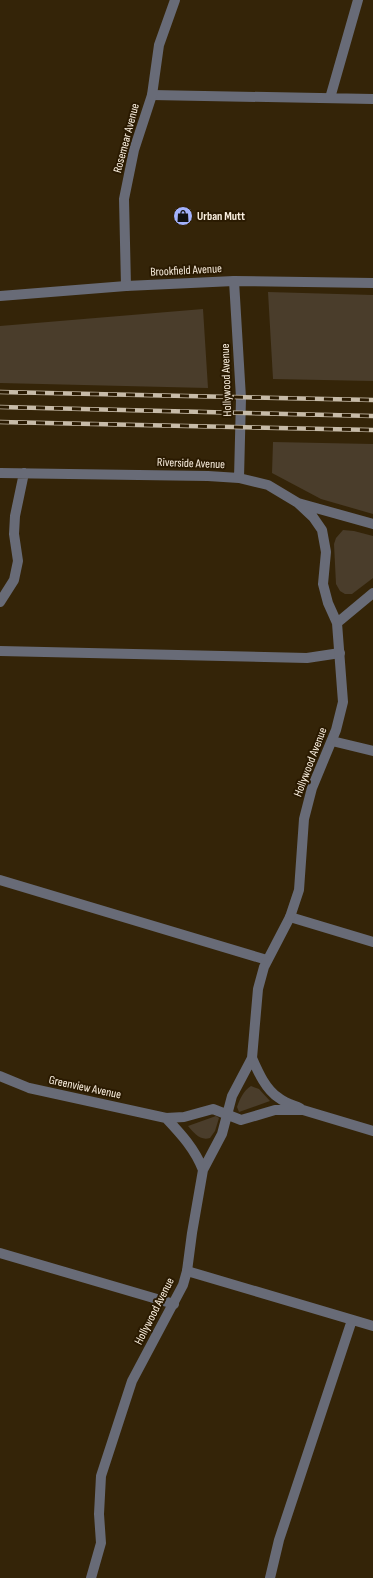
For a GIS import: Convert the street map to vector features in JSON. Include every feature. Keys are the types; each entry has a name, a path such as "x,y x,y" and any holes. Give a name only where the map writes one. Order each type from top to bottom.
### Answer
{"street":[{"name":"Rosemear Avenue","path":"126,286 124,199 134,150 152,95 158,45 175,0"},
{"path":"330,98 358,0"},
{"path":"152,95 373,99"},
{"name":"Brookfield Avenue","path":"0,296 126,286 234,281 373,283"},
{"name":"Hollywood Avenue","path":"234,281 241,398 239,478"},
{"name":"Riverside Avenue","path":"0,473 239,478 268,485 298,503 373,524"},
{"path":"0,602 14,580 18,561 14,534 15,516 24,473"},
{"name":"Hollywood Avenue","path":"91,1578 101,1543 99,1514 101,1476 132,1381 183,1285 187,1271 196,1206 203,1170 222,1134 232,1096 252,1058 256,1000 264,967 290,917 299,890 304,819 312,788 332,741 343,702 337,623 328,603 323,584 326,552 322,530 313,516 298,503"},
{"path":"337,623 373,593"},
{"path":"0,652 307,658 340,653"},
{"path":"332,741 373,751"},
{"path":"0,880 267,960"},
{"path":"290,917 373,942"},
{"path":"252,1058 258,1073 271,1091 279,1098 303,1110"},
{"name":"Greenview Avenue","path":"0,1076 29,1088 166,1118 184,1117 213,1109 241,1120 275,1110 303,1110 373,1131"},
{"path":"166,1118 188,1142 198,1158 203,1170"},
{"path":"0,1253 174,1304"},
{"path":"187,1271 373,1326"},
{"path":"270,1578 279,1540 352,1320"}],"shaded area":[{"path":"268,292 373,295 373,381 273,379"},
{"path":"203,309 208,388 0,383 0,326"},
{"path":"273,442 373,444 373,514 321,499 272,473"},
{"path":"343,530 373,536 373,578 352,594 345,594 340,591 336,584 334,544 336,538"},
{"path":"251,1086 259,1089 270,1101 239,1112 237,1107 241,1098 246,1090"},
{"path":"216,1116 219,1118 215,1131 210,1138 206,1139 200,1137 188,1126"}],"railway":[{"path":"0,392 373,400"},
{"path":"0,407 373,416"},
{"path":"0,422 373,430"}],"place":[{"name":"Urban Mutt","path":"183,216"}]}
